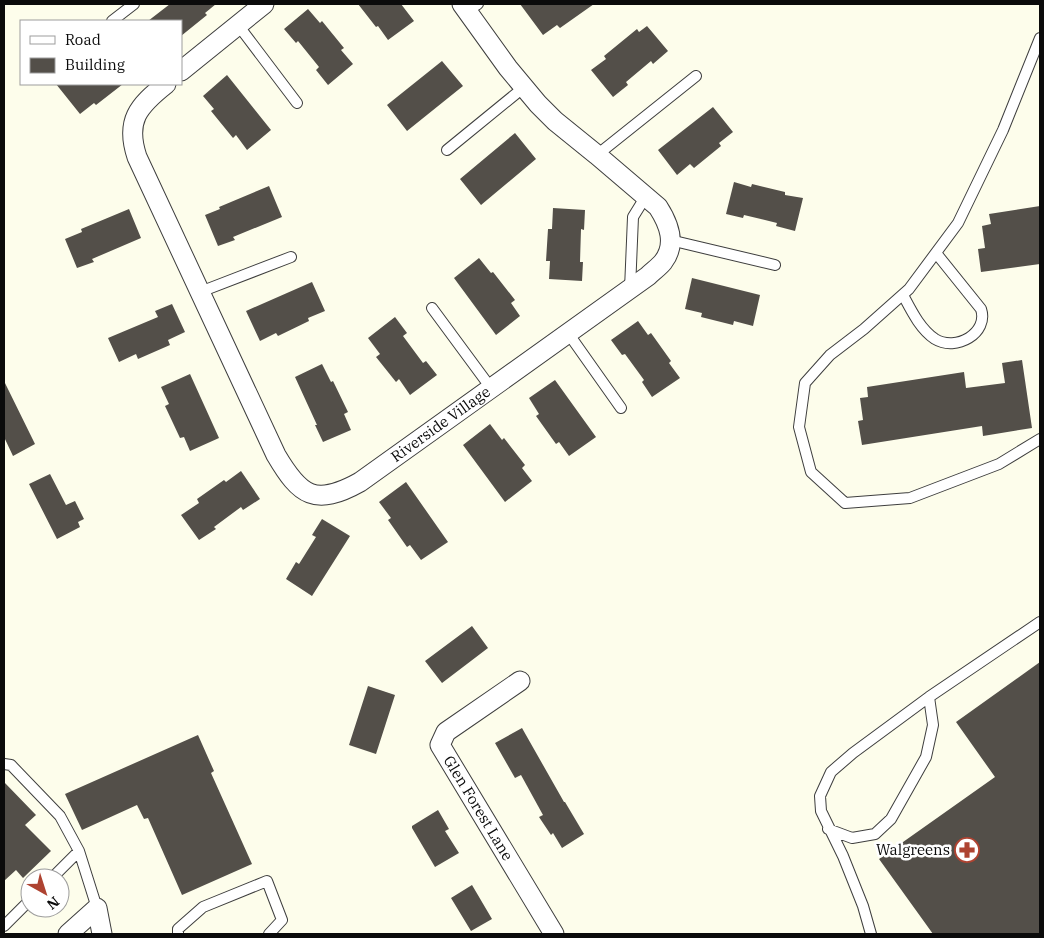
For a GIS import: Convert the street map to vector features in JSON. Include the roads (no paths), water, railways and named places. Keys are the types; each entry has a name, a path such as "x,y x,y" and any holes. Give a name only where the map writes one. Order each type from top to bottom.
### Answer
{"street":[{"path":"182,70 264,4"},
{"path":"469,6 523,88 555,121 658,207 671,231 670,240"},
{"name":"Riverside Village","path":"165,85 151,97 138,114 132,128 133,145 276,455 293,481 303,490 316,495 330,495 344,491 360,482 630,289 664,261 670,247 670,240"},
{"name":"Glen Forest Lane","path":"520,681 446,732 440,745 554,934"},
{"path":"68,934 97,908"},
{"path":"97,908 102,934"}],"lane":[{"path":"113,20 134,4"},
{"path":"238,25 297,103"},
{"path":"1040,38 1003,130 958,223 909,289 864,329 830,355 805,383 799,427 810,472 845,504 910,498 998,464 1040,439"},
{"path":"597,155 696,76"},
{"path":"447,150 523,88"},
{"path":"630,289 633,217 646,196"},
{"path":"670,240 775,265"},
{"path":"903,295 916,318 934,338 948,342 958,342 973,336 979,329 983,316 981,309 936,253"},
{"path":"200,292 291,257"},
{"path":"432,308 491,388"},
{"path":"568,333 621,408"},
{"path":"871,934 863,906 843,856 820,811 820,796 831,772 853,753 929,697 1040,622"},
{"path":"828,829 852,838 875,834 891,819 926,757 933,725 929,697"},
{"path":"4,764 11,765 60,816 79,851 97,908"},
{"path":"62,868 79,851"},
{"path":"178,934 178,929 203,907 268,881 282,920 269,934"},
{"path":"4,926 20,910"}],"place":[{"name":"Walgreens","path":"967,850"}]}
